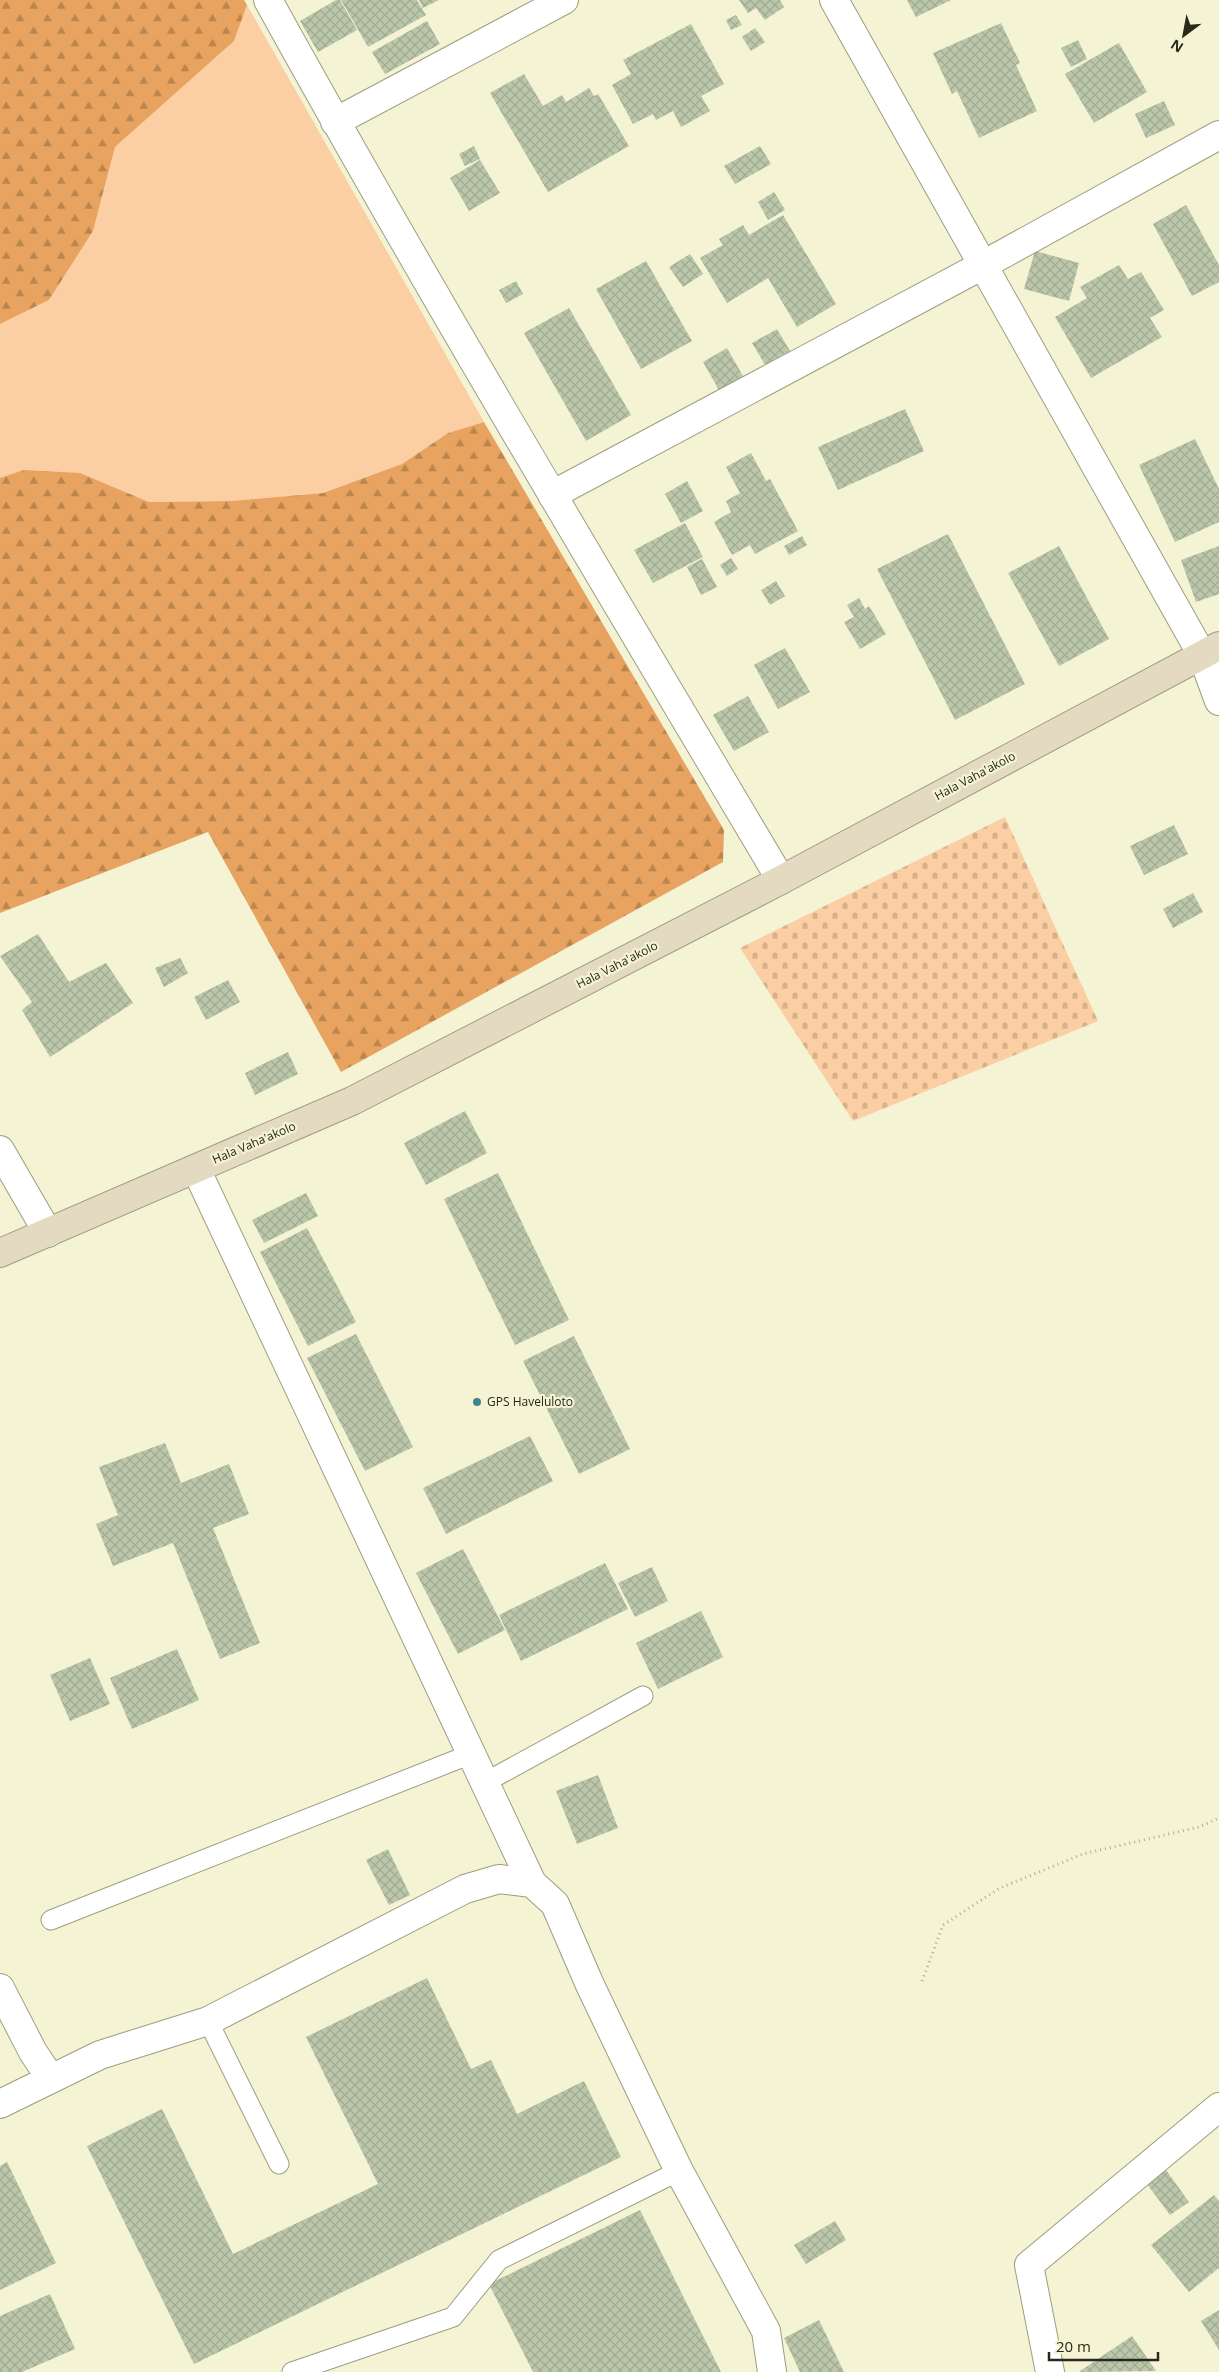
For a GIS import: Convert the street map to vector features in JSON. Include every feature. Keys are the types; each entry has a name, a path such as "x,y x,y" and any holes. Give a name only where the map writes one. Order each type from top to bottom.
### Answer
{"main road":[{"name":"Hala Vaha'akolo","path":"0,1253 352,1101 781,880 1210,650"}],"street":[{"path":"268,0 335,122 552,494 781,880"},
{"path":"335,122 564,0"},
{"path":"834,0 982,265 1210,650 1219,701"},
{"path":"552,494 982,265 1219,134"},
{"path":"0,1150 48,1233"},
{"path":"196,1168 532,1883 555,1904 590,1985 679,2171 766,2331 772,2372"},
{"path":"0,2104 100,2055 208,2021 465,1889 499,1879 532,1883"},
{"path":"0,1988 50,2079"},
{"path":"1050,2372 1030,2265 1219,2107"}],"lane":[{"path":"484,1783 643,1696"},
{"path":"51,1920 471,1754"},
{"path":"208,2021 279,2164"},
{"path":"292,2372 453,2317 499,2260 679,2171"}],"path":[{"path":"922,1981 943,1925 1000,1888 1083,1854 1198,1827 1219,1818"}],"green space":[{"path":"0,0 244,0 247,5 234,41 115,147 93,231 49,300 0,324"},
{"path":"247,5 484,422 448,433 402,464 323,493 231,501 149,502 80,473 0,478 0,324 49,300 93,231 115,147 234,41"},
{"path":"484,422 724,830 723,862 341,1072 208,832 0,913 0,478 24,470 80,473 149,502 231,501 323,493 402,464 448,433"},
{"path":"1005,817 1098,1021 853,1121 740,948"}],"building":[{"path":"336,0 340,0 357,30 318,52 300,21"},
{"path":"341,0 417,0 426,15 368,47"},
{"path":"419,0 439,0 423,8"},
{"path":"739,0 780,0 784,7 765,20 756,8 748,13"},
{"path":"907,0 951,0 916,17"},
{"path":"736,15 742,25 731,30 726,20"},
{"path":"427,21 440,44 385,74 372,52"},
{"path":"1001,23 1020,63 1016,65 1037,111 979,138 957,91 952,94 933,53"},
{"path":"691,24 724,84 701,96 710,111 681,127 673,111 656,120 653,114 633,124 612,85 631,74 623,60"},
{"path":"755,28 765,42 751,51 742,37"},
{"path":"1078,40 1087,59 1071,67 1061,48"},
{"path":"1119,43 1147,92 1094,123 1065,74"},
{"path":"524,74 543,106 562,95 566,102 589,88 594,96 598,94 629,146 548,192 490,93"},
{"path":"1164,101 1175,125 1146,138 1135,114"},
{"path":"474,146 480,159 465,166 459,154"},
{"path":"760,146 771,164 735,184 724,166"},
{"path":"480,160 500,193 469,211 450,178"},
{"path":"774,192 785,210 768,220 758,202"},
{"path":"1186,205 1219,265 1219,282 1192,296 1153,224"},
{"path":"783,215 836,304 797,327 768,278 727,303 700,258 723,245 719,239 743,225 749,235"},
{"path":"1035,251 1079,263 1069,301 1024,289"},
{"path":"690,254 703,274 683,287 669,267"},
{"path":"646,261 692,341 641,369 596,289"},
{"path":"1119,265 1128,279 1141,272 1164,310 1150,318 1162,337 1091,378 1055,317 1087,298 1080,287"},
{"path":"516,281 523,294 506,303 499,290"},
{"path":"569,308 631,415 586,441 524,333"},
{"path":"777,329 790,351 765,365 752,343"},
{"path":"727,348 743,376 719,390 703,362"},
{"path":"905,409 924,451 838,490 818,447"},
{"path":"1195,439 1219,489 1219,522 1175,542 1139,465"},
{"path":"751,453 766,481 770,479 798,531 755,554 750,545 732,555 714,522 731,512 726,501 740,493 726,467"},
{"path":"687,481 703,511 681,523 665,494"},
{"path":"685,523 703,557 653,583 634,550"},
{"path":"948,534 1025,684 955,720 877,569"},
{"path":"802,536 807,545 789,555 784,546"},
{"path":"1059,546 1109,639 1059,666 1008,573"},
{"path":"1219,546 1219,594 1196,602 1181,560"},
{"path":"731,558 738,569 727,576 720,565"},
{"path":"702,559 717,587 701,595 687,567"},
{"path":"776,581 785,596 770,605 761,590"},
{"path":"859,598 865,609 869,606 886,634 860,649 844,622 854,617 847,605"},
{"path":"785,648 810,692 778,709 754,665"},
{"path":"748,696 769,732 734,751 713,715"},
{"path":"1174,825 1188,854 1144,875 1130,846"},
{"path":"1193,893 1203,912 1173,928 1163,909"},
{"path":"38,934 69,982 106,963 133,1003 50,1057 22,1010 32,1002 0,956"},
{"path":"180,958 188,973 164,987 155,968"},
{"path":"228,980 240,1002 206,1020 194,997"},
{"path":"288,1052 298,1074 255,1095 245,1073"},
{"path":"465,1111 487,1153 426,1185 404,1143"},
{"path":"498,1173 569,1320 515,1345 444,1199"},
{"path":"306,1193 318,1216 264,1243 252,1220"},
{"path":"307,1228 356,1322 308,1346 260,1252"},
{"path":"356,1334 413,1447 365,1471 307,1358"},
{"path":"574,1336 630,1449 579,1474 523,1361"},
{"path":"530,1436 553,1481 446,1534 423,1488"},
{"path":"165,1443 181,1483 229,1464 249,1514 213,1528 260,1643 220,1659 173,1543 113,1566 96,1524 118,1515 99,1467"},
{"path":"463,1549 505,1630 458,1654 416,1573"},
{"path":"605,1563 628,1609 521,1661 499,1615"},
{"path":"652,1567 668,1601 635,1617 618,1583"},
{"path":"701,1611 723,1657 658,1689 636,1643"},
{"path":"177,1649 199,1700 132,1729 110,1678"},
{"path":"90,1658 110,1704 70,1721 50,1675"},
{"path":"598,1775 618,1828 577,1844 556,1791"},
{"path":"388,1849 410,1895 389,1905 366,1860"},
{"path":"427,1978 471,2069 491,2060 517,2114 584,2081 621,2157 194,2364 87,2146 162,2109 233,2254 378,2184 306,2037"},
{"path":"7,2162 56,2263 0,2290 0,2166"},
{"path":"1166,2170 1189,2202 1170,2215 1147,2184"},
{"path":"1214,2195 1219,2201 1219,2268 1189,2292 1151,2245"},
{"path":"640,2210 721,2372 533,2372 489,2284"},
{"path":"835,2221 846,2240 806,2264 794,2245"},
{"path":"50,2294 75,2349 22,2372 0,2372 0,2316"},
{"path":"1219,2310 1219,2350 1201,2321"},
{"path":"819,2320 844,2372 800,2372 784,2338"},
{"path":"1132,2336 1156,2371 1080,2371"}],"place":[{"name":"GPS Haveluloto","path":"477,1402"}]}
